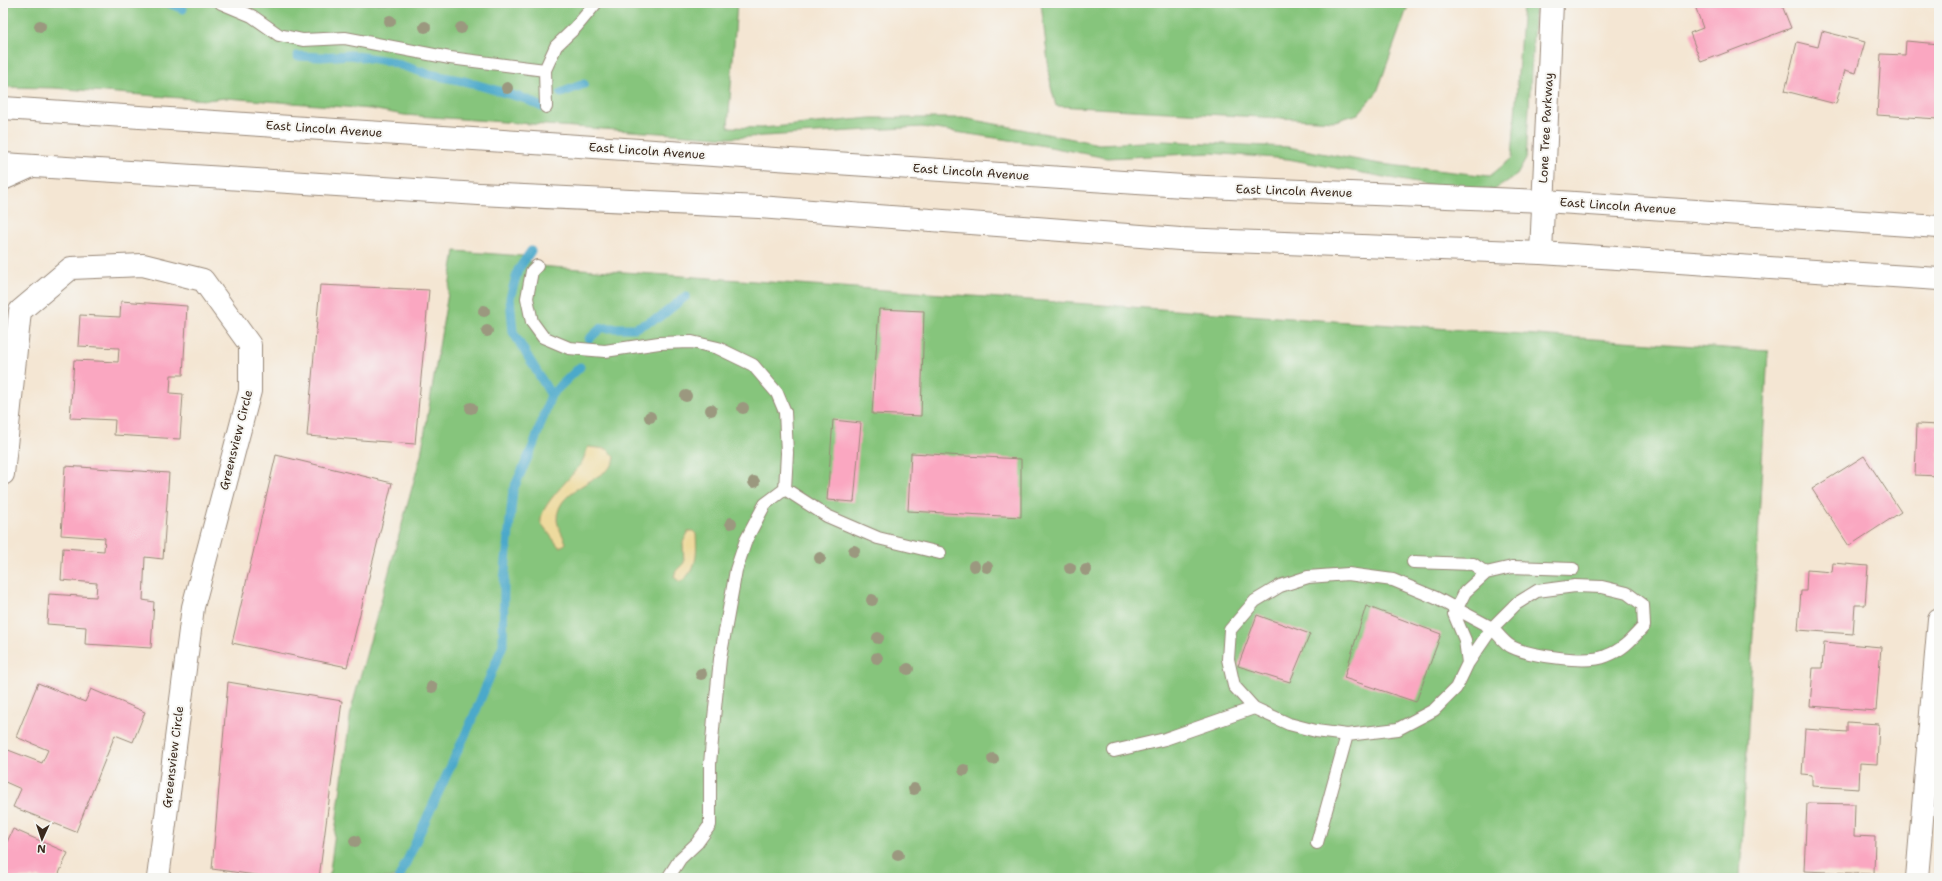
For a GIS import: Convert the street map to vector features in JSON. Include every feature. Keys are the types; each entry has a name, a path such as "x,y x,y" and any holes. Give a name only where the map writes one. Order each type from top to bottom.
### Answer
{"main road":[{"name":"Lone Tree Parkway","path":"1541,253 1544,201 1543,177 1552,3"},
{"name":"East Lincoln Avenue","path":"3,108 1183,186 1544,201 1939,227"},
{"path":"3,164 479,194 758,207 1180,238 1541,253 1939,279"},
{"path":"3,179 32,166"},
{"name":"Greensview Circle","path":"3,474 20,311 70,268 143,265 203,280 250,345 250,391 193,607 158,878"},
{"path":"1917,878 1939,619"}],"lane":[{"path":"221,3 252,16 279,35 303,40 345,38 450,58 545,70"},
{"path":"546,107 545,70 556,46 576,27 596,3"},
{"path":"537,266 532,271 527,298 532,322 542,337 569,348 605,350 659,343 692,342 718,348 753,365 777,394 785,412 787,453 785,489 765,504 746,540 736,570 720,659 710,764 710,825 697,843 680,860 668,878"},
{"path":"785,489 826,516 878,538 940,553"},
{"path":"1413,562 1474,564 1486,573"},
{"path":"1468,663 1465,640 1454,614 1464,592 1486,573 1512,567 1573,569"},
{"path":"1492,628 1436,598 1393,580 1348,574 1308,577 1280,586 1255,601 1230,630 1228,659 1234,686 1254,708 1296,726 1316,731 1347,735 1398,729 1434,710 1456,688 1468,663 1492,628 1516,604 1537,592 1567,587 1602,587 1627,593 1643,605 1644,626 1625,647 1605,657 1576,658 1532,654 1510,647 1492,628"},
{"path":"1114,751 1165,739 1254,708"},
{"path":"1317,843 1347,735"}],"green space":[{"path":"3,3 737,3 728,127 762,128 871,118 964,118 1099,144 1164,141 1288,147 1380,164 1490,176 1512,158 1523,3 1535,3 1526,159 1517,175 1494,190 1432,186 1288,159 1211,153 1107,158 1029,143 922,127 730,138 404,115 371,109 226,98 206,100 54,88 3,87"},
{"path":"1041,3 1409,3 1377,92 1358,114 1335,121 1056,106 1051,87"},
{"path":"455,251 523,256 537,266 1768,351 1740,878 329,878 351,710 421,455"}],"sand":[{"path":"588,447 607,449 615,457 612,465 575,490 566,498 559,508 557,520 559,529 566,543 559,547 541,523 542,516 550,500 582,462"},
{"path":"689,531 693,531 696,534 695,561 690,572 680,582 674,577 676,571 684,563 683,542"}],"building":[{"path":"1694,3 1781,3 1791,28 1701,62 1690,33 1703,28"},
{"path":"1822,31 1865,42 1856,73 1845,70 1836,104 1785,91 1797,42 1818,47"},
{"path":"1906,41 1939,44 1938,119 1877,115 1881,54 1905,55"},
{"path":"320,285 429,290 415,444 307,436"},
{"path":"121,301 187,306 183,375 171,375 170,393 183,394 180,439 114,435 115,420 70,418 74,360 118,362 119,348 78,346 80,315 120,317"},
{"path":"879,309 924,311 921,416 872,414"},
{"path":"833,420 861,423 854,502 827,500"},
{"path":"1917,424 1939,425 1939,476 1915,475"},
{"path":"911,453 1021,459 1021,517 908,511"},
{"path":"276,455 392,483 347,667 232,643"},
{"path":"1864,456 1901,512 1849,546 1812,489"},
{"path":"65,466 169,473 163,559 145,557 143,600 154,602 151,648 85,644 86,627 47,624 49,594 96,597 97,583 61,580 63,548 104,551 105,538 61,535"},
{"path":"1833,563 1868,566 1865,605 1855,605 1853,634 1798,630 1801,591 1806,591 1807,570 1832,572"},
{"path":"1366,606 1441,634 1416,702 1344,678"},
{"path":"1257,615 1310,634 1290,682 1238,666"},
{"path":"1824,642 1881,647 1876,711 1810,706 1813,668 1822,668"},
{"path":"228,682 342,701 319,878 277,878 212,869"},
{"path":"38,683 85,702 91,689 145,712 133,742 115,735 76,832 13,807 21,789 3,781 3,748 42,763 48,750 16,737"},
{"path":"1847,722 1879,724 1877,764 1860,763 1859,789 1812,786 1812,775 1802,774 1805,729 1847,732"},
{"path":"1807,803 1855,804 1854,836 1875,837 1874,874 1804,871"},
{"path":"13,829 68,853 57,878 41,878 36,876 36,878 3,878 3,840 7,842"}],"waterway":[{"path":"169,3 183,9"},
{"path":"297,56 321,57 350,55 388,61 428,74 464,81 526,99 542,107"},
{"path":"561,93 584,84"},
{"path":"531,251 518,270 510,298 513,332 551,395"},
{"path":"589,339 601,328 635,328 660,317 686,296"},
{"path":"399,878 472,720 503,645 504,582 513,490 533,446 551,395 580,367"}]}
